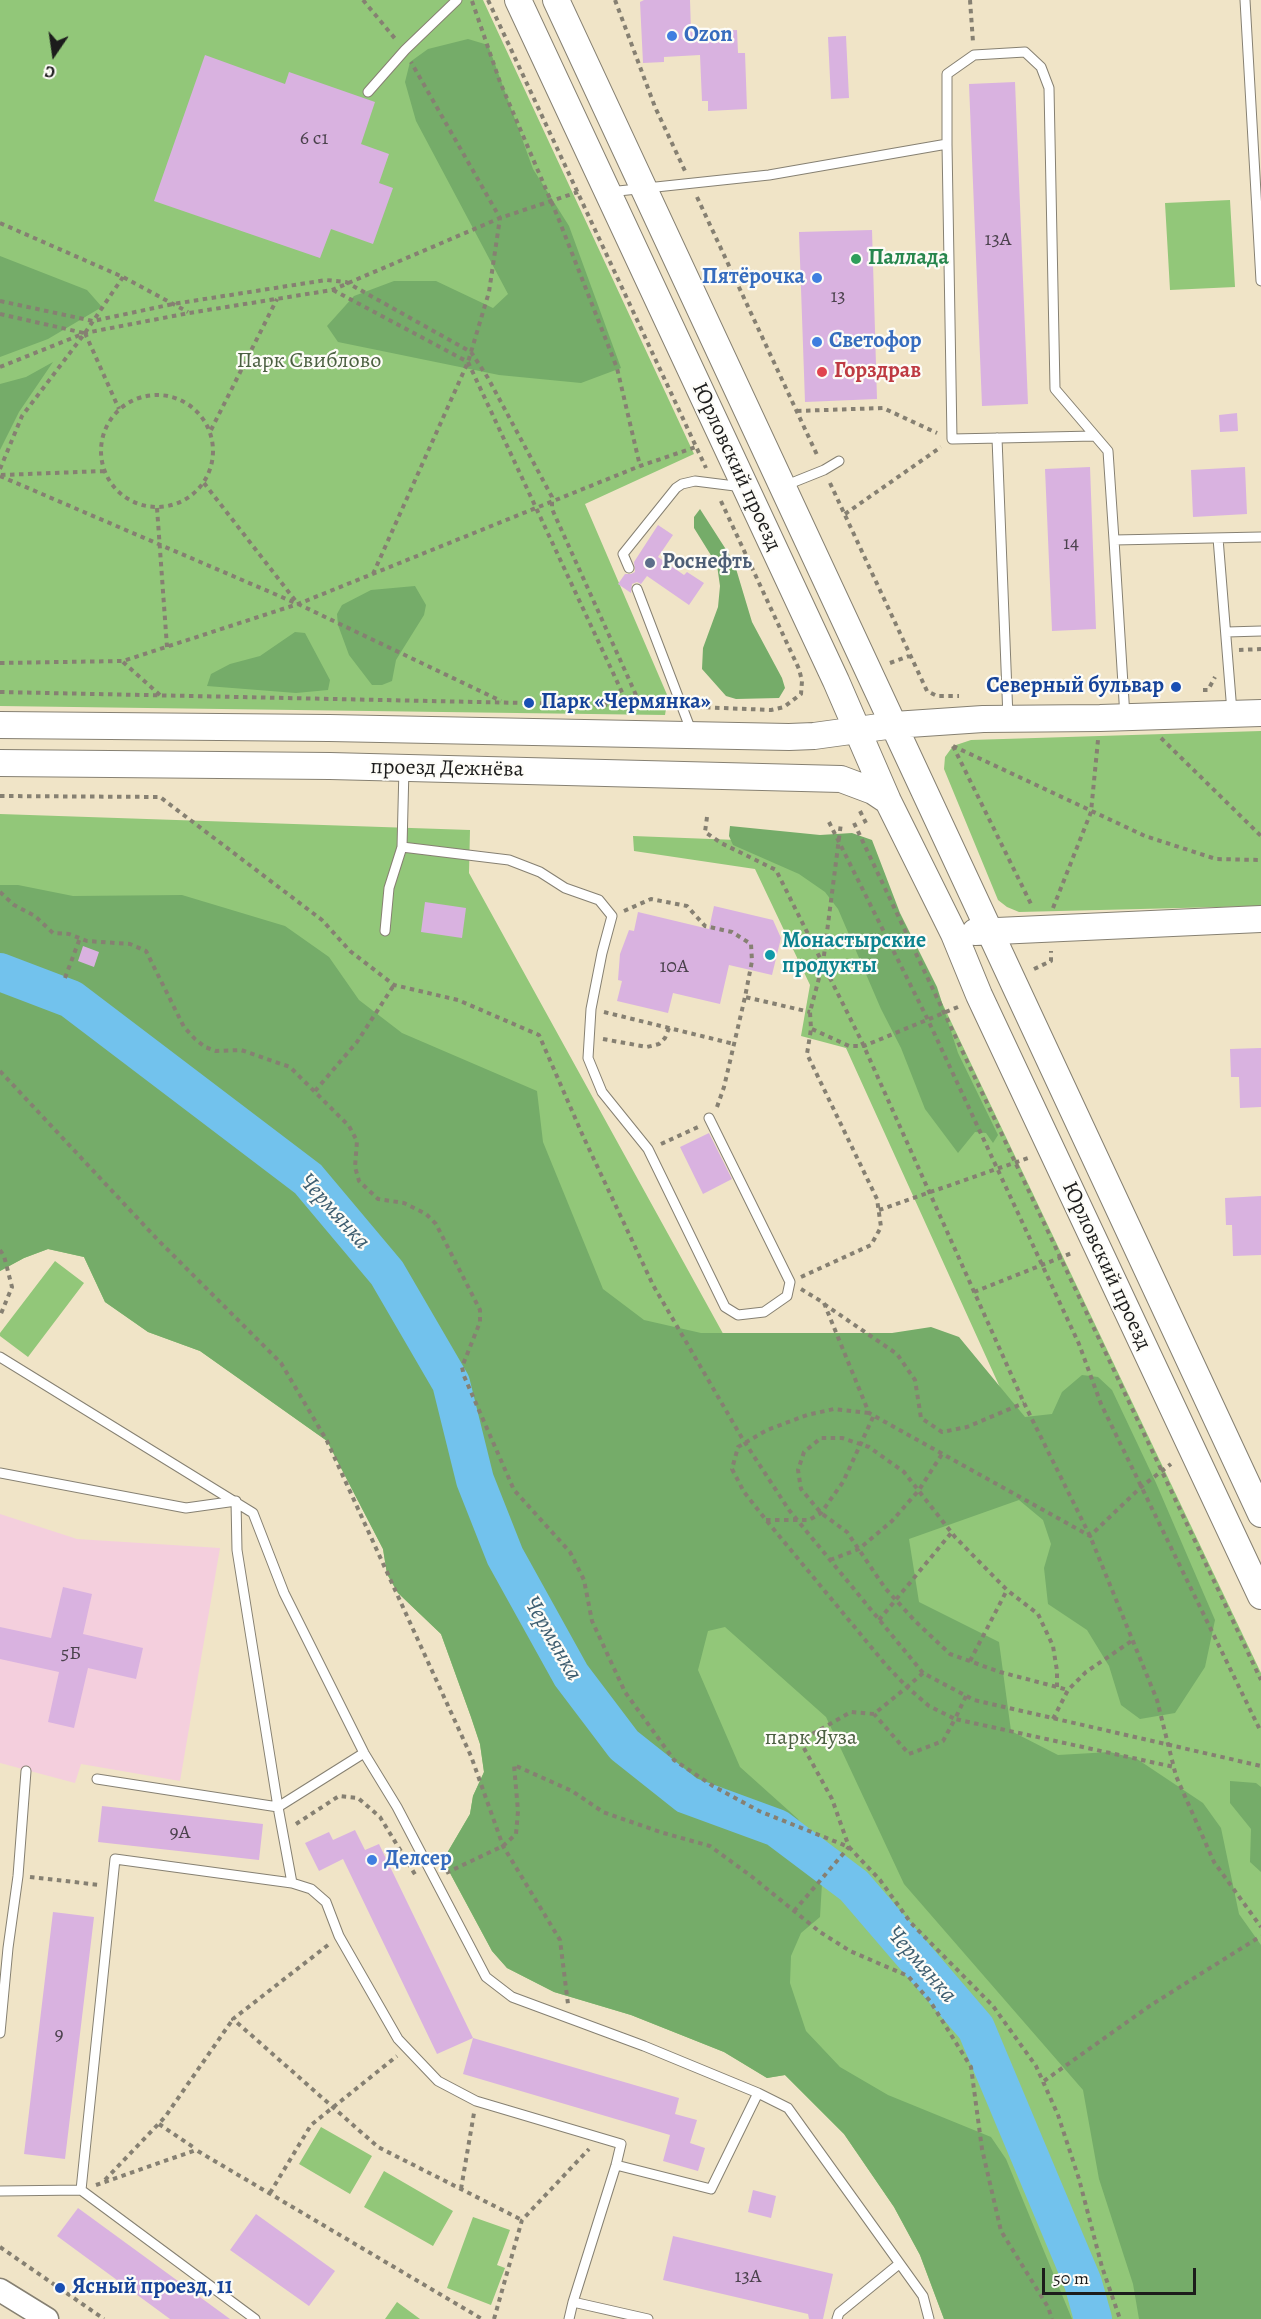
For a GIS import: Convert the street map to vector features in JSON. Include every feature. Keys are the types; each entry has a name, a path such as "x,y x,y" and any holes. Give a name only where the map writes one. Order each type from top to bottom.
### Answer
{"main road":[{"name":"Юрловский проезд","path":"518,0 836,681 888,801 954,934 979,995 1261,1596"},
{"name":"Юрловский проезд","path":"556,0 1261,1514"},
{"path":"856,730 894,725 1008,718 1261,713"},
{"name":"проезд Дежнёва","path":"0,725 789,737 856,730"},
{"name":"проезд Дежнёва","path":"0,763 404,768 841,779 873,791 888,801"},
{"path":"954,934 1261,919"}],"street":[{"path":"0,2290 46,2319"}],"lane":[{"path":"368,92 405,50 457,0"},
{"path":"1245,0 1261,281"},
{"path":"1095,436 951,440 947,74 974,55 1025,52 1041,67 1049,88 1055,389 1108,451 1122,717"},
{"path":"608,192 769,175 947,144"},
{"path":"997,438 1008,718"},
{"path":"783,487 824,470 839,461"},
{"path":"629,568 623,554 676,488 689,481 746,488"},
{"path":"1114,540 1261,537"},
{"path":"1218,538 1233,714"},
{"path":"637,590 693,735"},
{"path":"1227,632 1261,631"},
{"path":"385,931 389,888 402,847 404,768"},
{"path":"402,847 509,860 540,872 565,888 598,900 612,916 602,952 591,1009 588,1058 602,1092 648,1149 725,1307 738,1315 764,1312 787,1296 790,1282 709,1118"},
{"path":"0,1357 253,1513 284,1593 364,1753 397,1807 486,1977 512,1997 758,2093 788,2108 922,2296 929,2319"},
{"path":"0,1473 186,1508 236,1501"},
{"path":"236,1501 237,1550 292,1883"},
{"path":"97,1779 278,1807 364,1753"},
{"path":"0,2033 4,1948 18,1876 26,1771"},
{"path":"81,2190 115,1859 292,1883 311,1888 326,1902 339,1936 398,2039 438,2081 476,2101 621,2144 569,2319"},
{"path":"616,2165 711,2189 758,2093"},
{"path":"0,2191 81,2190 255,2319"},
{"path":"837,2319 839,2313 899,2264"},
{"path":"573,2302 648,2319"}],"path":[{"path":"363,0 405,50 500,218 489,291 468,362 373,574"},
{"path":"472,0 500,82 617,368 640,466"},
{"path":"0,692 682,706 771,710 784,708 801,694 802,681 799,669 488,0"},
{"path":"615,0 655,107 909,656 927,691 937,696 961,696"},
{"path":"970,0 974,55"},
{"path":"0,367 85,333 189,313 332,290 346,282 500,218 578,192"},
{"path":"0,224 123,277 189,313"},
{"path":"0,468 22,416 85,333 123,277"},
{"path":"0,301 93,321 173,304 326,280 346,282 471,352 552,497 552,509 642,706"},
{"path":"332,290 468,362 628,705"},
{"path":"210,431 277,299"},
{"path":"0,314 85,333"},
{"path":"85,333 119,409"},
{"path":"157,394 183,401 204,419 210,431 214,458 204,483 184,501 157,508 144,506 125,498 111,483 104,471 101,445 111,419 119,409 144,396 157,394"},
{"path":"797,411 883,408 951,440 845,514"},
{"path":"0,663 123,661 298,604 640,466 696,447"},
{"path":"0,476 104,471"},
{"path":"0,476 298,604 504,703"},
{"path":"204,483 298,604"},
{"path":"157,508 167,647"},
{"path":"1196,690 1208,690 1228,650 1261,650"},
{"path":"890,663 909,656"},
{"path":"123,661 160,695"},
{"path":"1043,909 1053,909 1091,812 1122,717 1261,836"},
{"path":"1034,911 953,746 1145,836 1216,859 1261,860"},
{"path":"0,796 160,797 322,920 350,951 393,986 458,1000 539,1035 583,1136 653,1285 745,1442 798,1521 923,1673 974,1700 1261,1766"},
{"path":"707,817 705,832 721,843 776,870 823,963 864,1046 1024,1403 1090,1536 1157,1700 1176,1776 1215,1862 1261,1927"},
{"path":"829,822 927,1020 1043,1265 1079,1344 1101,1404 1261,1732"},
{"path":"790,1282 871,1245 881,1227 877,1199 807,1054 812,1029 810,1012 823,963 841,823"},
{"path":"854,823 1261,1680"},
{"path":"0,892 14,905 35,916 53,933 69,934 87,941 130,944 146,951 184,1027 195,1039 216,1051 241,1050 290,1067 348,1125 357,1141 355,1167 359,1181 378,1199 404,1203 426,1214 436,1224 480,1310 480,1322 462,1367 464,1376 514,1490 570,1552 584,1580 592,1621 625,1692 674,1760 712,1786 759,1811 849,1847"},
{"path":"612,916 651,899 667,901 687,906 705,926 732,932 751,944 752,961 746,997 724,1087 714,1114 693,1130 648,1149"},
{"path":"65,978 80,938"},
{"path":"1034,969 1051,961 1051,948"},
{"path":"315,1091 357,1042 393,986"},
{"path":"746,997 810,1012"},
{"path":"812,1029 849,1046 864,1046 958,1007"},
{"path":"591,1009 734,1044"},
{"path":"588,1036 647,1047 659,1044 665,1038 669,1028"},
{"path":"0,1071 157,1239 281,1363 327,1441 471,1756 503,1846 560,1940 570,2018"},
{"path":"879,1210 1028,1158"},
{"path":"0,1250 4,1256 12,1287 0,1316"},
{"path":"974,1292 1072,1253"},
{"path":"790,1282 897,1354 915,1380 921,1418 942,1432 967,1427 1024,1403"},
{"path":"824,1303 869,1413"},
{"path":"1090,1536 869,1413 834,1409 807,1414 767,1430 738,1447 732,1469 744,1492 765,1521 860,1635 907,1687 929,1706 955,1719 1174,1767"},
{"path":"765,1521 809,1520 821,1512 843,1482 874,1416"},
{"path":"1057,1687 1053,1646 1038,1614 1007,1590 952,1532 904,1472 869,1447 843,1437 821,1438 804,1452 798,1470 801,1488 821,1512 847,1532 896,1599 950,1654 970,1661 1057,1687 1068,1690"},
{"path":"830,1560 859,1549 892,1521 919,1490 942,1454"},
{"path":"1090,1536 1141,1487 1171,1464"},
{"path":"879,1620 952,1532"},
{"path":"970,1661 1007,1590"},
{"path":"1053,1719 1068,1690 1086,1672 1132,1640"},
{"path":"874,1714 923,1673"},
{"path":"966,1696 943,1741 909,1754 874,1714 851,1712 800,1741 832,1798 849,1847 880,1880 911,1923 993,2006 1036,2066 1058,2115 1079,2179 1102,2267 1120,2319"},
{"path":"284,1831 339,1796 358,1798 380,1817 412,1873 422,1882 503,1846 516,1834 518,1810 514,1765 572,1791 603,1812 710,1846 820,1932 850,1951 908,1976 930,2001 971,2067 982,2149 1001,2231 1048,2307 1052,2319"},
{"path":"794,1911 849,1847"},
{"path":"18,1876 112,1887"},
{"path":"1044,2081 1151,2006 1261,1935"},
{"path":"102,2182 159,2124 232,2019 339,1936"},
{"path":"232,2019 378,2147 522,2220"},
{"path":"270,2193 310,2124 407,2049"},
{"path":"460,2189 476,2101"},
{"path":"159,2124 196,2150 482,2319"},
{"path":"494,2319 522,2220 600,2137"},
{"path":"81,2190 196,2150"},
{"path":"0,2247 104,2319"},
{"path":"466,2319 468,2311"}],"shaded area":[{"path":"0,1514 77,1539 220,1548 180,1781 81,1764 75,1783 0,1763"}],"green space":[{"name":"Парк Свиблово","path":"0,0 483,0 694,454 585,504 668,697 665,715 0,706"},
{"path":"468,39 488,45 533,169 569,226 621,368 581,383 499,375 338,342 327,326 354,296 394,281 436,281 493,308 508,294 416,121 405,82 410,62 428,49"},
{"path":"1230,200 1235,287 1170,290 1165,203"},
{"path":"0,256 87,290 102,307 48,339 0,357"},
{"path":"53,362 19,412 0,450 0,384 26,377"},
{"path":"700,509 734,562 752,622 782,678 785,688 779,698 736,699 726,696 702,669 703,648 718,607 720,586 717,565 694,528 694,517"},
{"path":"415,586 426,605 424,615 396,660 392,681 382,685 372,685 349,655 338,625 337,614 342,605 371,590"},
{"path":"295,632 305,633 330,680 328,690 296,693 207,686 211,674 230,664 260,656"},
{"path":"1261,731 1261,906 1019,912 1007,907 998,900 944,769 945,757 953,746 971,740"},
{"name":"парк Яуза","path":"0,814 470,830 469,873 769,1417 1022,1436 846,1048 801,1036 810,985 755,869 634,851 633,836 867,845 1261,1673 1261,2319 944,2319 920,2255 894,2207 844,2134 785,2075 767,2078 724,2052 631,2015 554,1992 507,1968 492,1951 443,1860 470,1814 473,1796 484,1772 480,1744 441,1634 398,1593 387,1574 383,1549 327,1441 200,1351 148,1332 105,1302 84,1257 48,1249 24,1258 0,1271"},
{"path":"730,826 820,835 852,833 872,840 900,913 937,987 958,1053 998,1135 993,1143 986,1133 975,1132 958,1153 925,1109 901,1048 881,1009 838,909 825,892 799,874 733,845 729,836"},
{"name":"парк Яуза","path":"0,885 18,885 73,896 182,895 285,926 329,957 359,1000 402,1033 537,1091 543,1142 603,1289 644,1320 701,1333 892,1333 931,1327 959,1337 1025,1417 1052,1414 1062,1392 1082,1375 1098,1377 1112,1390 1156,1483 1215,1620 1205,1667 1175,1713 1140,1719 1121,1705 1109,1666 1087,1630 1048,1604 1044,1568 1051,1544 1043,1520 1019,1500 909,1539 919,1602 999,1642 1011,1731 1058,1755 1110,1752 1137,1759 1203,1803 1221,1828 1239,1914 1261,1945 1261,2319 1139,2319 1133,2284 1099,2179 1083,2090 904,1884 826,1717 725,1627 708,1631 698,1670 740,1767 798,1819 823,1866 820,1917 801,1933 791,1956 790,1983 806,2031 840,2067 888,2095 991,2137 1006,2159 1072,2319 944,2319 920,2255 894,2207 844,2134 785,2075 767,2078 724,2052 631,2015 554,1992 507,1968 492,1951 443,1860 470,1814 473,1796 484,1772 480,1744 441,1634 398,1593 387,1574 383,1549 327,1441 200,1351 148,1332 105,1302 84,1257 48,1249 24,1258 0,1271"},
{"path":"55,1261 84,1283 28,1357 0,1336 0,1333"},
{"path":"1230,1781 1256,1783 1261,1787 1261,1872 1250,1862 1251,1829 1230,1803"},
{"path":"321,2127 372,2156 350,2194 299,2164"},
{"path":"384,2171 453,2211 433,2246 364,2207"},
{"path":"473,2217 510,2230 497,2265 505,2268 491,2305 447,2288"},
{"path":"397,2302 420,2319 385,2319"}],"building":[{"path":"644,0 690,0 691,32 737,30 738,53 745,53 747,109 708,111 708,101 702,101 700,55 664,57 664,62 643,63 640,2"},
{"path":"846,36 849,98 831,99 828,37"},
{"path":"205,55 285,84 289,72 375,102 361,144 389,154 379,183 393,188 373,244 331,229 320,258 154,201"},
{"path":"1015,82 1028,404 982,406 969,84"},
{"path":"872,230 877,399 805,402 799,232"},
{"path":"1237,413 1238,431 1220,432 1219,415"},
{"path":"1090,467 1096,629 1052,631 1045,469"},
{"path":"1245,467 1247,514 1193,517 1191,470"},
{"name":"Роснефть","path":"658,525 673,535 658,557 684,575 687,572 704,583 689,605 647,576 641,584 637,582 632,584 631,593 618,584 625,574 635,572 634,562"},
{"path":"425,902 466,908 462,938 421,932"},
{"path":"714,906 773,920 781,938 772,975 729,965 720,1004 673,993 668,1013 617,1001 622,981 618,980 620,954 629,930 634,931 638,912 709,929"},
{"path":"83,946 99,952 94,967 78,961"},
{"path":"1261,1048 1261,1107 1240,1108 1239,1077 1231,1077 1230,1049"},
{"path":"709,1133 732,1179 703,1194 680,1147"},
{"path":"1261,1196 1261,1255 1233,1256 1232,1225 1226,1225 1225,1198"},
{"path":"63,1587 92,1594 83,1634 143,1648 136,1679 88,1668 74,1728 48,1722 59,1672 0,1659 0,1627 51,1638"},
{"path":"102,1806 263,1824 259,1860 98,1842"},
{"path":"355,1830 365,1850 379,1844 473,2038 437,2054 343,1859 319,1871 305,1843 329,1832 333,1840"},
{"path":"53,1912 94,1917 65,2159 24,2154"},
{"path":"473,2038 679,2098 675,2114 697,2120 690,2143 705,2148 698,2171 663,2161 670,2135 463,2074"},
{"path":"753,2190 776,2196 771,2218 748,2212"},
{"path":"78,2208 230,2319 170,2319 57,2236"},
{"path":"256,2214 335,2271 309,2306 230,2250"},
{"path":"673,2236 833,2274 823,2319 809,2319 808,2314 663,2280"}],"waterway":[{"name":"Чермянка","path":"0,972 71,999 308,1179 387,1273 451,1383 475,1480 505,1556 571,1675 624,1745 687,1795 777,1828 854,1886 976,2028 1083,2283 1093,2319"}],"place":[{"name":"Ozon","path":"672,36"},
{"name":"Паллада","path":"856,259"},
{"name":"Пятёрочка","path":"817,278"},
{"name":"Светофор","path":"817,342"},
{"name":"Горздрав","path":"822,372"},
{"name":"Роснефть","path":"650,563"},
{"name":"Северный бульвар","path":"1176,687"},
{"name":"Парк «Чермянка»","path":"529,703"},
{"name":"Монастырские продукты","path":"770,955"},
{"name":"Делсер","path":"372,1860"},
{"name":"Ясный проезд, 11","path":"60,2288"}]}
